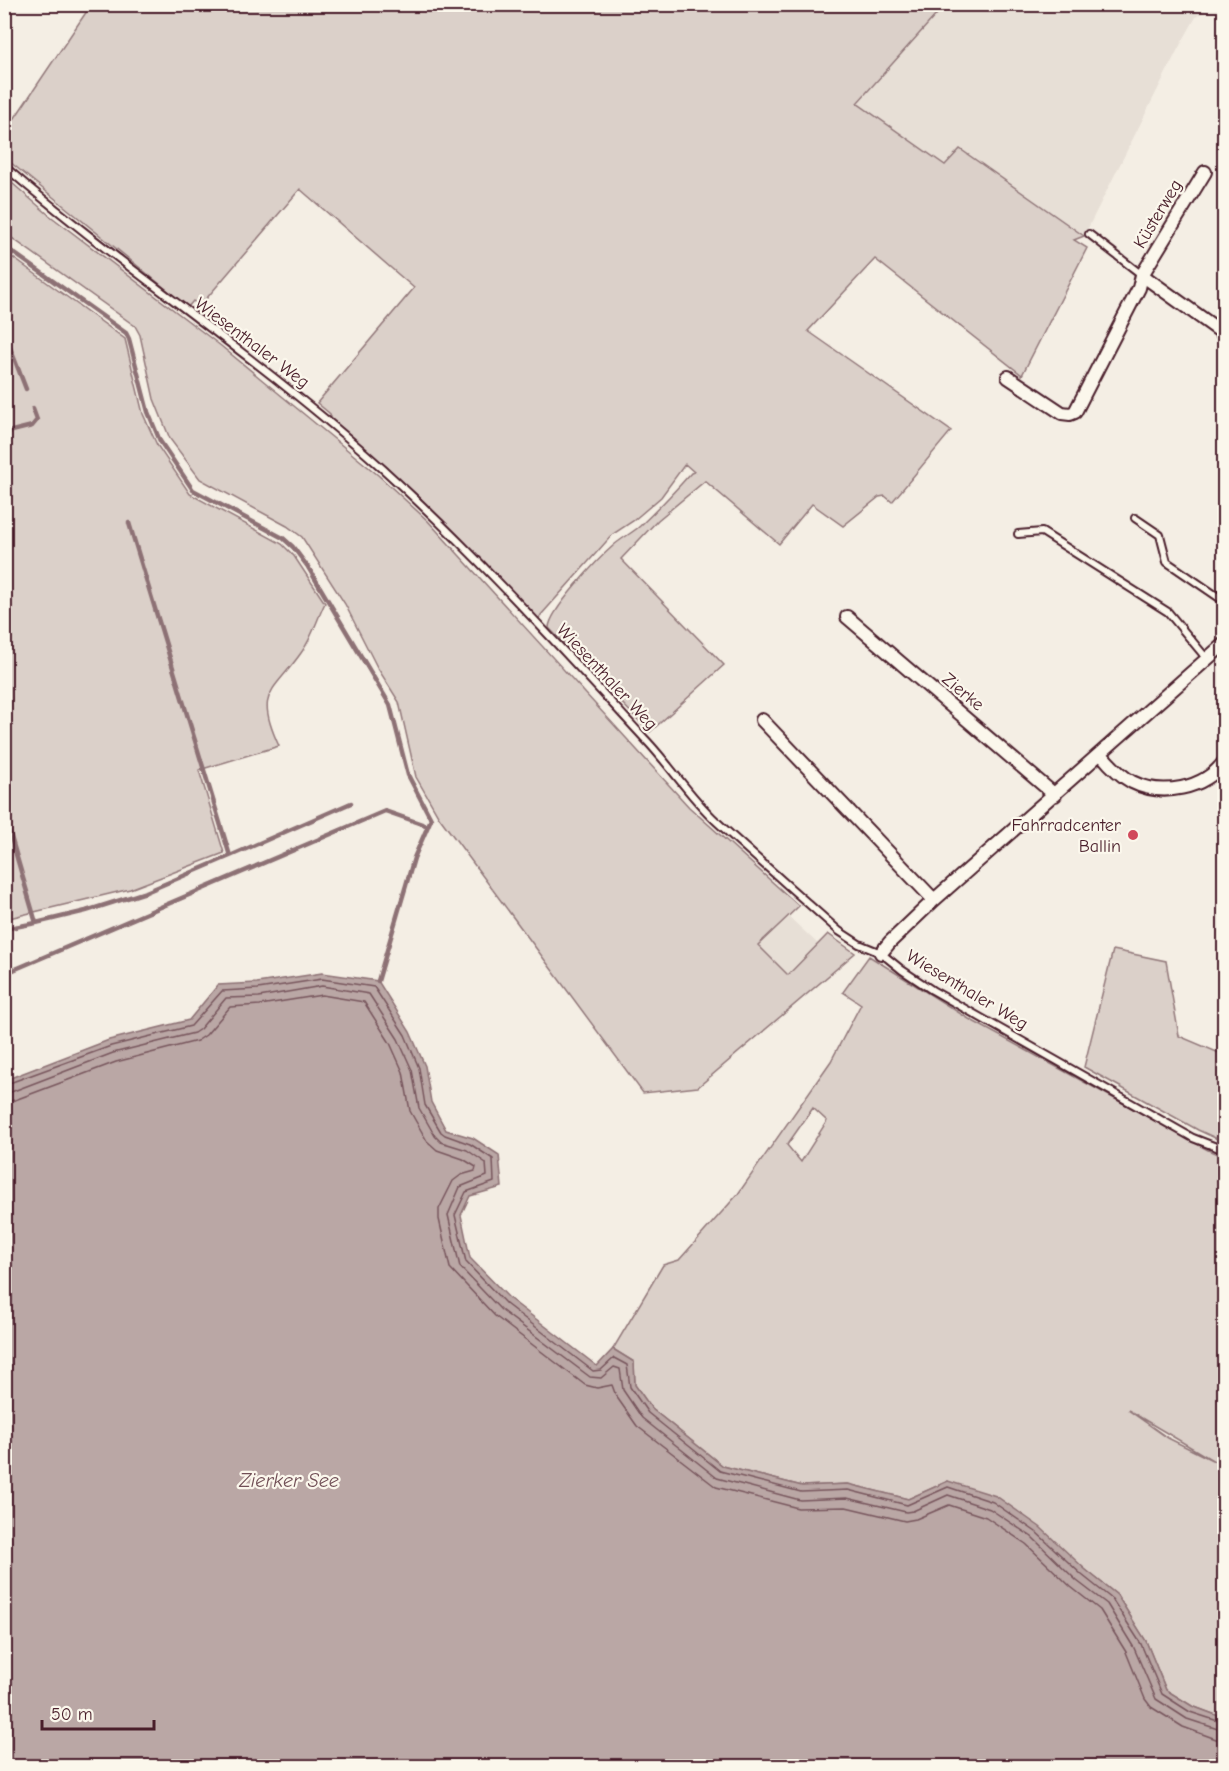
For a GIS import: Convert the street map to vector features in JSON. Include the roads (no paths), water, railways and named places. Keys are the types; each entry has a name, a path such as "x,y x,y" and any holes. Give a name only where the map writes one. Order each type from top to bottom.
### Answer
{"street":[{"name":"Küsterweg","path":"1142,275 1205,172"},
{"path":"1008,377 1062,413 1075,412 1139,288 1142,275 1224,334"},
{"name":"Zierke","path":"847,617 1055,795"},
{"path":"881,953 934,900 1224,644"},
{"path":"762,720 934,900"},
{"path":"1101,754 1123,777 1133,783 1153,788 1177,789 1202,781 1218,771 1224,762"}],"lane":[{"name":"Wiesenthaler Weg","path":"4,166 59,213 224,338 382,468 439,523 605,696 668,763 682,785 715,820 839,931 859,944 881,953 932,990 1194,1138 1224,1150"},
{"path":"1089,234 1142,275"},
{"path":"1135,518 1160,535 1167,562 1224,601"},
{"path":"1018,534 1042,532 1168,612 1207,659"}],"water":[{"name":"Zierker See","path":"322,973 378,981 410,1032 425,1066 431,1102 446,1130 473,1138 499,1155 502,1187 470,1196 461,1215 470,1258 510,1299 597,1366 613,1349 634,1362 635,1385 652,1409 723,1466 802,1486 848,1484 908,1499 948,1481 996,1496 1040,1527 1117,1595 1146,1641 1166,1690 1192,1706 1224,1718 1224,1766 5,1766 5,1080 109,1040 189,1020 218,985 257,983"}],"waterway":[{"path":"4,246 126,333 148,412 160,441 193,490 283,538 293,547 308,567 390,705 408,775 431,819 414,858 378,981"},
{"path":"4,332 26,389"},
{"path":"4,433 32,426 37,420 33,409"},
{"path":"36,923 86,911 146,892 230,856 129,523"},
{"path":"230,856 351,803"},
{"path":"4,974 385,811 428,826"},
{"path":"4,813 36,923 4,929"}],"place":[{"name":"Fahrradcenter Ballin","path":"1133,835"}]}
